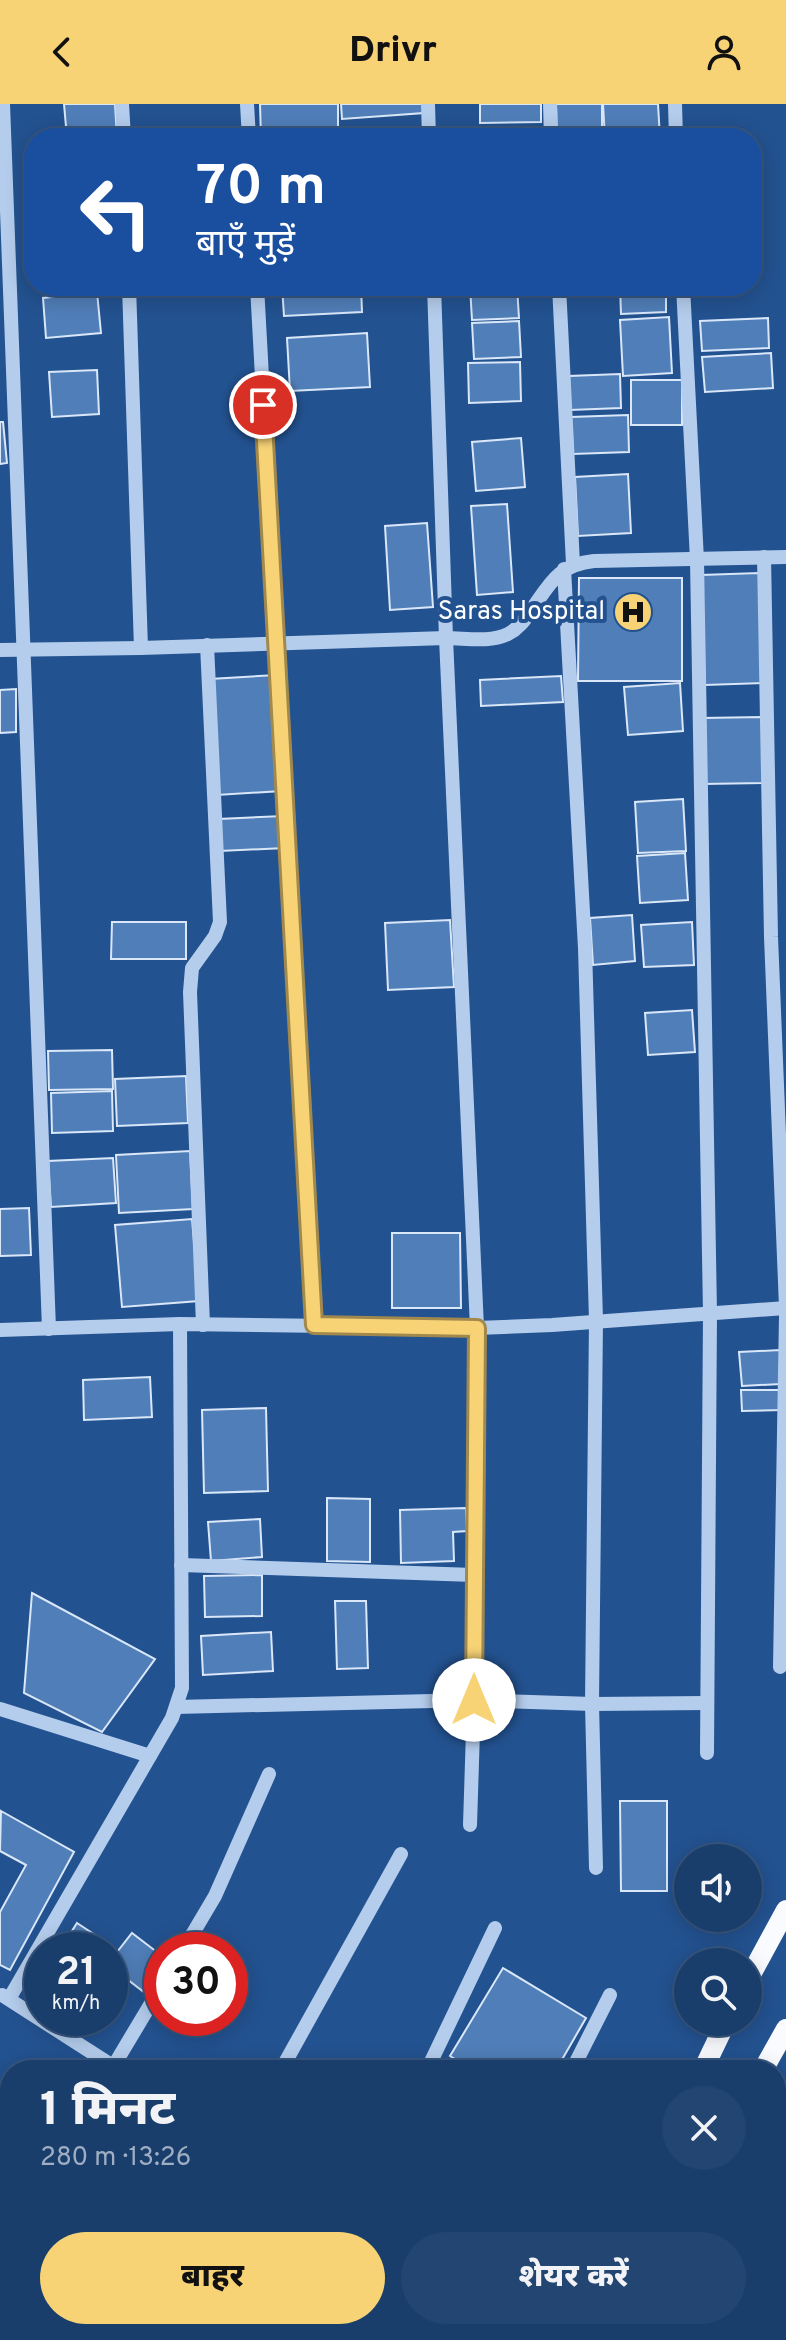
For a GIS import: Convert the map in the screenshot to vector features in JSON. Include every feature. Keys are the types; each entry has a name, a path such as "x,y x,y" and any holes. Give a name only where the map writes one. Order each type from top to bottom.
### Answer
{"main road":[{"path":"762,1954 786,1910"},
{"path":"769,2060 786,2029"},
{"path":"708,2060 719,2036"}],"street":[{"path":"3,104 49,1329"},
{"path":"122,104 123,128"},
{"path":"247,104 248,128"},
{"path":"428,104 429,128"},
{"path":"550,104 551,128"},
{"path":"675,104 676,128"},
{"path":"129,296 141,648"},
{"path":"258,296 314,1325"},
{"path":"434,296 446,638 477,1328 470,1825"},
{"path":"559,296 596,1320 592,1704 596,1868"},
{"path":"684,296 697,560 710,1313 707,1753"},
{"path":"0,1330 180,1324 477,1328 786,1308 771,937 764,557"},
{"path":"0,650 490,639 510,633 522,623 548,586 568,567 594,561 786,557"},
{"path":"203,1325 190,992 192,968 215,936 220,922 207,645"},
{"path":"780,1667 784,1577 786,1315"},
{"path":"103,2060 4,1997 150,1756 176,1707 182,1688 180,1324"},
{"path":"181,1565 474,1575"},
{"path":"176,1707 474,1700 592,1704 707,1703"},
{"path":"0,1709 150,1756"},
{"path":"194,1932 215,1896 269,1774"},
{"path":"287,2060 401,1854"},
{"path":"432,2060 495,1928"},
{"path":"577,2060 610,1995"},
{"path":"120,2060 144,2017"}],"building":[{"path":"64,104 115,104 116,128 66,128"},
{"path":"260,104 338,104 338,128 261,128"},
{"path":"341,104 423,104 424,113 342,119"},
{"path":"480,104 541,104 541,122 480,123"},
{"path":"556,104 602,104 602,128 557,128"},
{"path":"603,104 658,104 659,128 604,128"},
{"path":"97,296 101,333 46,338 43,298"},
{"path":"283,296 361,296 362,312 284,316"},
{"path":"471,296 518,296 519,318 472,320"},
{"path":"620,296 666,296 666,312 621,314"},
{"path":"669,317 672,373 623,376 620,320"},
{"path":"768,318 769,348 702,351 700,321"},
{"path":"519,321 521,357 474,359 472,323"},
{"path":"367,333 370,387 290,391 287,338"},
{"path":"771,353 773,388 705,392 702,357"},
{"path":"520,362 521,401 469,403 468,363"},
{"path":"97,370 99,414 52,417 49,372"},
{"path":"620,374 621,408 570,410 569,376"},
{"path":"631,380 682,380 682,425 631,425"},
{"path":"628,415 629,452 573,454 571,417"},
{"path":"0,422 3,422 7,463 0,464"},
{"path":"521,438 525,487 476,491 472,442"},
{"path":"628,474 631,533 578,536 575,477"},
{"path":"507,504 513,592 477,595 471,506"},
{"path":"427,523 433,607 390,610 385,526"},
{"path":"759,573 764,683 705,685 701,575"},
{"path":"579,578 682,578 682,681 578,681"},
{"path":"276,675 282,791 217,795 210,679"},
{"path":"561,676 563,702 481,706 480,680"},
{"path":"680,683 683,731 628,735 624,687"},
{"path":"16,689 16,732 0,733 0,690"},
{"path":"762,717 763,783 703,784 702,718"},
{"path":"683,799 686,851 638,853 635,802"},
{"path":"283,816 285,848 220,851 219,819"},
{"path":"685,853 688,900 640,903 637,856"},
{"path":"632,915 635,961 593,965 590,918"},
{"path":"450,920 454,987 388,990 385,923"},
{"path":"112,922 186,922 186,959 111,959"},
{"path":"692,922 694,965 644,967 641,925"},
{"path":"692,1010 695,1052 648,1055 645,1013"},
{"path":"112,1050 113,1089 49,1090 48,1051"},
{"path":"186,1076 188,1123 117,1126 115,1079"},
{"path":"112,1091 113,1131 52,1133 51,1093"},
{"path":"190,1151 193,1209 119,1213 116,1155"},
{"path":"113,1158 116,1203 51,1207 48,1161"},
{"path":"29,1208 31,1255 0,1256 0,1209"},
{"path":"192,1219 199,1301 122,1307 115,1225"},
{"path":"392,1233 460,1233 461,1308 392,1308"},
{"path":"780,1350 781,1384 742,1386 739,1352"},
{"path":"150,1377 152,1417 84,1420 83,1380"},
{"path":"741,1390 780,1390 782,1410 742,1411"},
{"path":"266,1408 268,1491 204,1493 202,1410"},
{"path":"327,1498 370,1499 370,1562 327,1561"},
{"path":"466,1508 467,1531 453,1532 454,1561 401,1563 400,1510"},
{"path":"260,1519 262,1557 211,1561 208,1522"},
{"path":"262,1575 262,1616 205,1617 204,1576"},
{"path":"32,1593 155,1659 102,1732 24,1693"},
{"path":"335,1601 366,1601 368,1668 337,1669"},
{"path":"271,1632 273,1671 203,1675 201,1636"},
{"path":"620,1801 667,1801 667,1891 621,1891"},
{"path":"1,1811 74,1852 31,1932 24,1932 24,1944 10,1970 0,1965 0,1912 26,1865 0,1851"},
{"path":"77,1923 91,1932 71,1932"},
{"path":"132,1933 144,1942 144,1992 128,1980 128,1938"},
{"path":"503,1968 586,2018 562,2060 457,2060 450,2056"}],"place":[{"name":"Saras Hospital","path":"633,612"}],"route":[{"path":"263,405 314,1325 477,1328 474,1700"}]}
